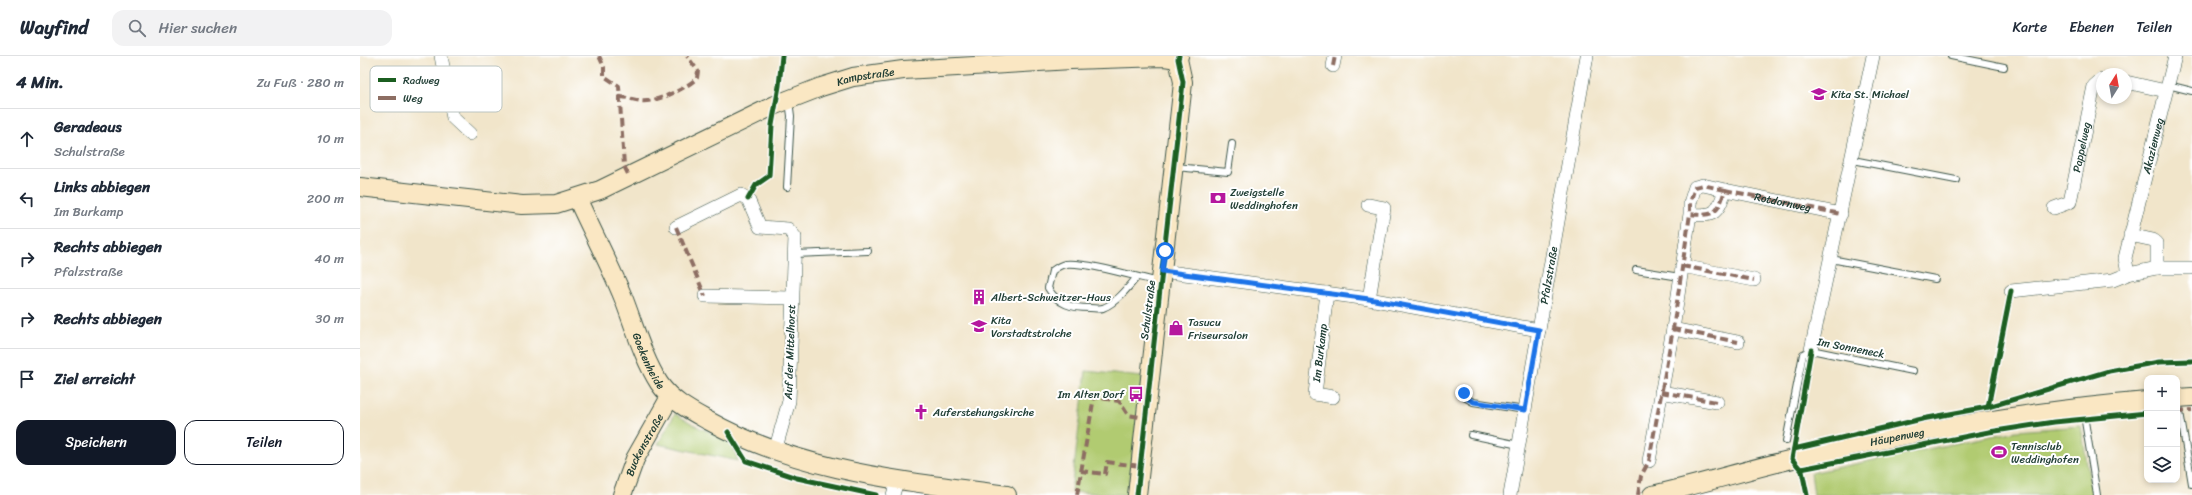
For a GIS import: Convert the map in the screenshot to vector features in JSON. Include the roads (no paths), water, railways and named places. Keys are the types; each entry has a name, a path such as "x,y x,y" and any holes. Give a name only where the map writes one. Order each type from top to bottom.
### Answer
{"street":[{"path":"441,56 443,66"},
{"name":"Pfalzstraße","path":"1510,495 1587,56"},
{"name":"Im Sonneneck","path":"1811,350 1853,160 1874,56"},
{"name":"Akazienweg","path":"2128,274 2125,258 2130,234 2175,56"},
{"name":"Kampstraße","path":"577,198 600,190 788,100 821,87 853,77 903,70 1071,60 1164,57 1179,58"},
{"name":"Schulstraße","path":"1137,495 1183,82 1179,58"},
{"path":"2132,83 2167,88"},
{"name":"Pappelweg","path":"2054,208 2070,202 2094,86 2096,84"},
{"path":"452,112 453,118 470,134"},
{"name":"Rotdornweg","path":"1649,461 1673,329 1690,214 1690,203 1695,187 1703,184 1841,214"},
{"path":"360,187 522,205 556,204 577,198"},
{"path":"1690,214 1709,215 1715,212 1719,208 1725,190"},
{"name":"Auf der Mittelhorst","path":"676,227 741,195 748,200 760,227 788,229 795,237 789,401 775,452"},
{"name":"Goekenheide","path":"577,198 619,287 652,371 670,397 728,432 775,452 895,488 1007,495"},
{"path":"1368,205 1384,208 1369,299"},
{"path":"2130,234 2153,240 2157,243 2157,268"},
{"path":"2011,291 2113,280 2128,274 2157,268 2192,268"},
{"path":"1681,272 1754,280"},
{"path":"1162,277 1327,293 1369,299 1539,330"},
{"name":"Im Burkamp","path":"1327,293 1315,394 1333,396"},
{"name":"Auf der Mittelhorst","path":"705,296 792,298"},
{"path":"1673,329 1738,342"},
{"path":"1661,392 1717,402"},
{"name":"Buckenstraße","path":"622,495 636,459 670,397"},
{"name":"Häupenweg","path":"1652,495 1792,459 1901,437 2014,416 2144,401"}],"lane":[{"path":"1951,56 2004,67"},
{"path":"2167,88 2192,91"},
{"path":"787,187 791,116 788,100"},
{"path":"1174,167 1228,172 1232,144"},
{"path":"1853,160 1956,180"},
{"path":"795,254 868,251"},
{"path":"1831,259 1935,279"},
{"path":"1137,277 1119,297 1102,308 1074,308 1065,305 1052,295 1048,288 1052,271 1060,265 1066,264 1085,266 1137,277 1162,277"},
{"path":"1636,270 1681,272"},
{"name":"Im Sonneneck","path":"1786,441 1803,354 1811,350 1913,371"},
{"path":"1464,393 1466,398 1474,402 1525,410"},
{"path":"2182,398 2192,484"},
{"path":"2082,408 2098,495"},
{"path":"1470,434 1519,445"}],"place":[{"name":"Kita St. Michael","path":"1819,94"},
{"name":"Zweigstelle Weddinghofen","path":"1218,198"},
{"name":"Albert-Schweitzer-Haus","path":"979,297"},
{"name":"Kita Vorstadtstrolche","path":"979,326"},
{"name":"Tasucu Friseursalon","path":"1176,328"},
{"name":"Im Alten Dorf","path":"1136,394"},
{"name":"Auferstehungskirche","path":"921,412"},
{"name":"Tennisclub Weddinghofen","path":"1999,452"}]}
